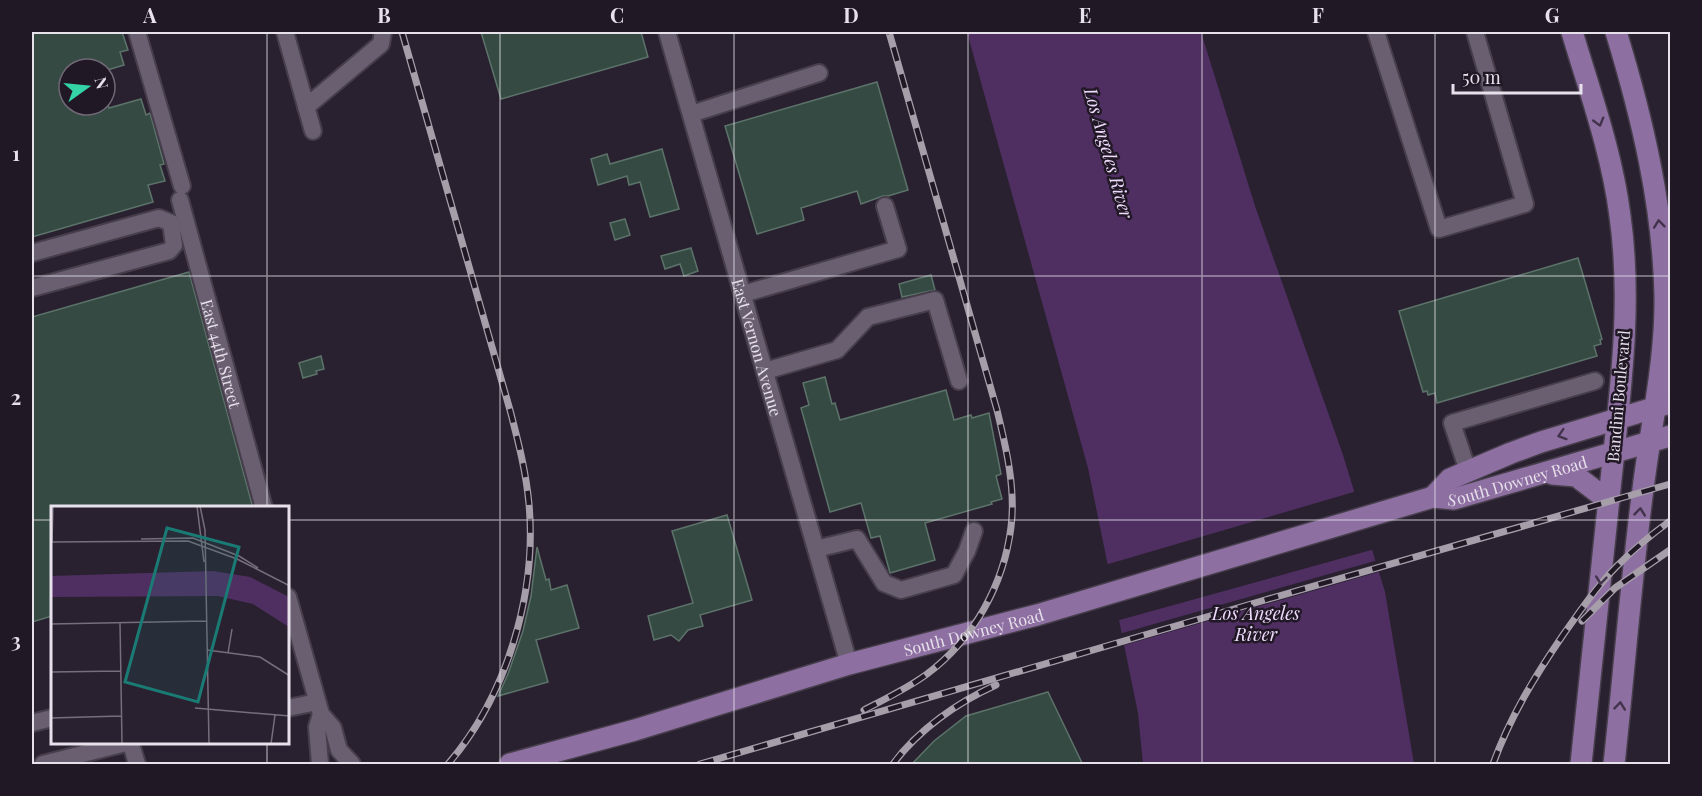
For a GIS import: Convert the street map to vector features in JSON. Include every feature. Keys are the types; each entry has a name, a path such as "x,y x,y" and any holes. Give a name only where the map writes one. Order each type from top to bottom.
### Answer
{"main road":[{"name":"Bandini Boulevard","path":"1572,32 1606,149 1620,216 1626,300 1622,387 1581,765"},
{"name":"Bandini Boulevard","path":"1614,765 1649,442 1662,405 1661,369 1665,295 1658,221 1647,146 1616,32"},
{"name":"South Downey Road","path":"1433,497 1450,479 1511,453 1662,405"},
{"name":"South Downey Road","path":"510,765 555,758 635,730 849,664 1037,615 1433,497 1454,499 1671,436"},
{"path":"1544,473 1576,476 1609,501"}],"street":[{"name":"East 44th Street","path":"137,32 181,193 178,221 263,506"},
{"path":"285,32 313,131"},
{"path":"306,107 381,44 383,32"},
{"name":"East Vernon Avenue","path":"667,32 849,664"},
{"path":"1376,32 1439,230 1525,204 1475,32"},
{"path":"691,114 819,73"},
{"path":"743,294 898,249 885,206"},
{"path":"32,253 159,218 178,221 174,245 169,251 32,288"},
{"path":"765,371 837,350 868,317 935,300 959,381"},
{"path":"1468,471 1452,423 1595,381"},
{"path":"816,549 856,539 884,583 901,590 954,575 967,551 974,531"},
{"path":"290,604 319,708 333,728 339,750 352,765"},
{"path":"290,708 319,708"},
{"path":"319,708 317,727 320,765"},
{"path":"32,723 51,717"},
{"path":"43,765 118,745"},
{"path":"131,745 137,765"}],"water":[{"name":"Los Angeles River","path":"967,32 1201,32 1255,206 1343,455 1385,592 1414,764 1143,764 1138,713 1088,468"}],"pier":[{"path":"1357,491 1375,549 1116,621 1105,565"},
{"path":"1378,560 1382,571 1121,646 1119,634"}],"building":[{"path":"32,32 122,32 128,50 120,52 124,65 117,67 117,57 57,57 57,117 117,117 117,106 141,99 146,115 150,113 164,164 160,165 165,181 148,185 153,202 32,237"},
{"path":"481,32 641,32 648,57 501,99"},
{"path":"877,82 908,190 861,204 857,191 801,208 804,220 757,234 725,126"},
{"path":"662,149 679,209 650,217 640,182 629,185 627,176 598,185 591,159 607,154 610,164"},
{"path":"625,219 630,235 615,240 610,223"},
{"path":"691,248 698,271 684,276 680,264 665,269 661,256"},
{"path":"1578,258 1602,339 1601,344 1594,346 1597,356 1437,403 1435,393 1428,395 1427,391 1423,392 1399,311"},
{"path":"189,272 252,506 51,506 51,616 32,622 32,317"},
{"path":"931,275 935,290 902,297 899,284"},
{"path":"321,356 324,369 316,371 317,374 303,378 299,363"},
{"path":"825,377 832,404 835,403 840,420 946,390 954,420 989,413 1001,474 996,476 1002,499 925,523 935,560 890,573 880,536 871,538 861,503 830,512 801,408 809,405 803,383"},
{"path":"727,515 752,600 700,615 703,626 688,630 679,641 671,635 654,640 648,616 693,603 672,531"},
{"path":"537,547 551,590 567,585 579,628 536,640 548,682 498,696 523,631 531,596"},
{"path":"1048,692 1082,763 1066,765 911,765 934,741 966,716"}],"railway":[{"path":"402,32 510,410 524,468 529,504 528,573 514,642 487,707 469,737 448,764"},
{"path":"864,710 927,674 944,660 972,627 984,609 1002,569 1012,513 1009,468 997,410 889,32"},
{"path":"700,764 1670,484"},
{"path":"1493,764 1507,730 1533,681 1582,608 1617,566 1670,521"},
{"path":"1582,621 1615,588 1670,550"},
{"path":"893,764 914,740 940,718 967,700 996,685"}]}
